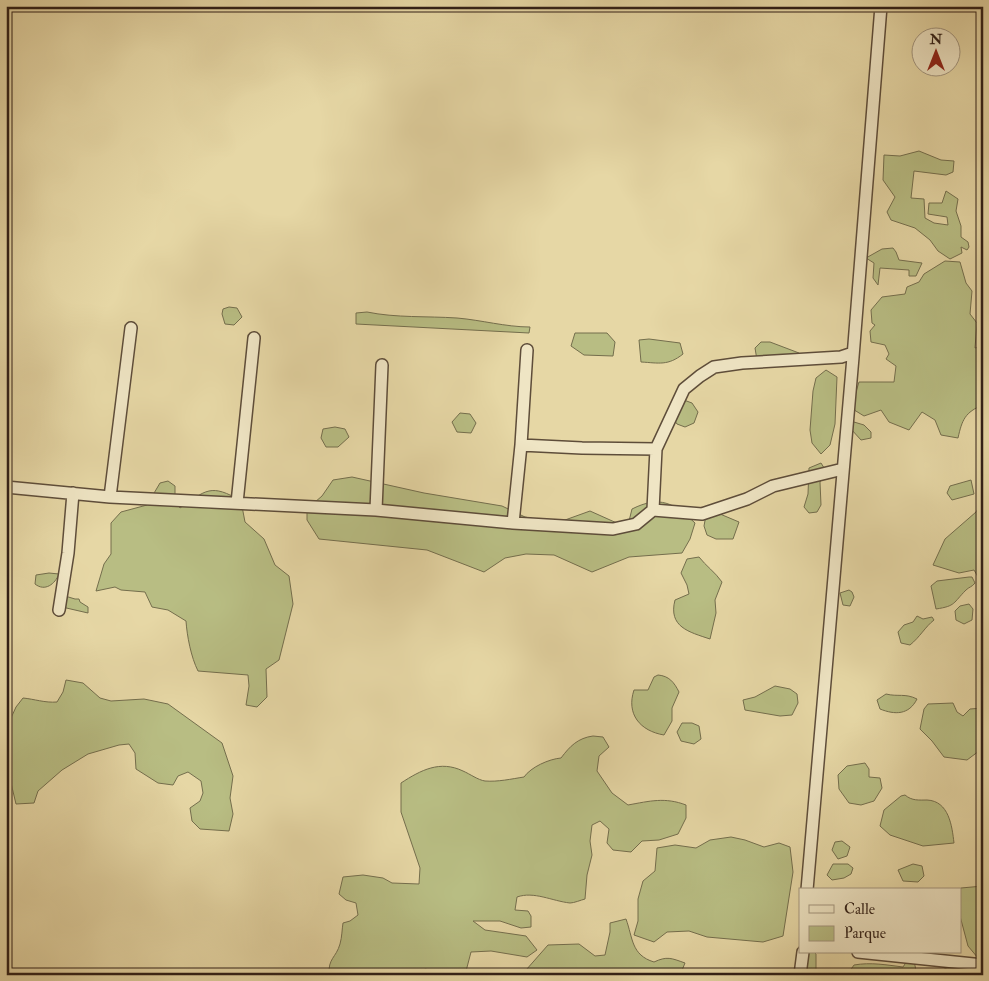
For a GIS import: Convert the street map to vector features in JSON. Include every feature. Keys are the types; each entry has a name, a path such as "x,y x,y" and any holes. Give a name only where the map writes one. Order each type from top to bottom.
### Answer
{"street":[{"path":"807,888 881,6"},
{"path":"110,497 131,328"},
{"path":"237,503 254,338"},
{"path":"513,523 527,350"},
{"path":"653,510 656,449 684,389 700,376 714,367 742,363 841,357 853,353"},
{"path":"376,510 382,365"},
{"path":"520,445 656,449"},
{"path":"6,487 110,497 376,510 513,523 613,529 636,524 653,510 702,514 747,499 773,486 843,469"},
{"path":"59,610 68,553 73,493"},
{"path":"800,975 803,954"},
{"path":"877,954 983,965"}],"green space":[{"path":"919,151 941,160 954,161 953,172 946,175 914,171 911,198 924,199 925,218 934,223 948,225 947,217 928,214 929,203 942,203 946,191 958,199 956,211 961,226 961,237 968,242 969,247 967,250 961,247 962,253 950,259 938,251 930,240 915,228 891,220 887,212 895,197 883,180 884,155 900,156"},
{"path":"893,248 899,260 922,263 916,276 909,276 909,270 880,268 878,285 873,278 874,263 866,258 882,249"},
{"path":"945,261 960,262 966,283 972,291 970,314 977,323 975,348 983,346 983,405 965,417 958,438 941,435 935,420 922,412 909,430 889,422 881,410 864,416 851,408 859,382 894,382 896,366 886,359 889,354 885,345 871,342 870,331 875,325 872,323 871,310 882,297 905,294 907,287 919,282 924,274"},
{"path":"229,307 237,308 242,317 234,325 225,324 222,314 223,309"},
{"path":"367,312 400,316 457,318 530,327 529,333 356,324 356,313"},
{"path":"575,333 607,333 615,342 613,356 584,355 571,346"},
{"path":"649,339 680,343 683,354 668,362 641,362 639,340"},
{"path":"761,342 770,342 799,353 799,365 757,360 755,348"},
{"path":"826,370 837,377 835,424 830,445 821,454 812,443 810,430 816,378"},
{"path":"681,399 692,403 698,412 694,423 685,427 677,424 672,417"},
{"path":"460,413 470,414 476,423 471,433 457,432 452,422"},
{"path":"854,422 864,425 871,432 871,438 861,440 851,429"},
{"path":"335,427 345,429 349,437 338,447 326,447 321,438 323,429"},
{"path":"821,463 826,471 820,482 821,505 817,512 809,513 804,507 808,494 809,468"},
{"path":"352,477 424,493 502,506 525,517 550,522 565,520 590,511 619,524 628,525 632,509 651,502 659,502 666,503 680,510 695,523 690,539 682,553 629,557 592,572 554,555 526,554 505,558 484,572 427,550 319,539 307,520 307,509 322,496 333,480"},
{"path":"971,480 974,494 952,500 947,493 950,486"},
{"path":"168,481 175,486 175,501 180,508 209,491 222,492 241,501 245,522 264,539 275,565 289,576 293,604 279,660 266,669 267,697 257,707 246,705 249,686 248,675 198,671 193,659 186,621 168,610 152,607 145,592 121,590 115,587 96,591 104,564 111,554 111,523 121,512 147,505 160,483"},
{"path":"983,500 983,581 981,582 974,570 959,573 933,565 945,539 976,512"},
{"path":"720,514 739,522 733,539 716,539 707,535 704,526 706,515"},
{"path":"699,557 722,582 715,600 716,613 710,639 682,627 677,622 674,609 675,600 689,594 681,573 687,559"},
{"path":"59,574 52,584 42,587 35,584 36,575"},
{"path":"972,577 975,583 956,601 951,605 936,609 931,586 937,581"},
{"path":"849,590 854,597 850,606 843,605 840,593"},
{"path":"65,596 79,599 80,602 88,607 88,613 62,607"},
{"path":"969,604 973,609 972,620 964,624 956,620 955,611 960,606"},
{"path":"917,616 923,619 932,617 934,620 910,645 901,643 898,632 904,625 913,622"},
{"path":"658,675 671,680 679,692 672,708 672,721 664,735 648,730 642,725 637,720 632,707 634,690 648,690 654,677"},
{"path":"66,680 83,683 100,698 111,701 144,699 168,704 222,743 233,776 230,798 233,814 229,831 200,829 192,821 190,808 200,801 203,793 201,781 188,772 178,776 173,785 158,783 136,769 135,753 129,744 88,754 62,770 38,791 34,803 16,804 6,772 6,749 11,718 23,698 57,702 63,692"},
{"path":"775,686 790,689 797,694 798,703 792,715 780,716 745,710 743,700 755,697"},
{"path":"886,694 909,696 917,699 906,711 896,713 880,709 877,700"},
{"path":"953,703 957,712 963,716 970,709 983,708 983,748 967,760 944,757 920,729 924,709 928,704"},
{"path":"682,723 692,723 699,726 701,739 694,744 681,741 677,732"},
{"path":"593,736 603,737 609,747 599,756 597,771 612,793 628,805 664,800 686,805 686,818 678,834 659,840 642,841 631,852 613,850 607,843 609,829 600,821 592,825 590,841 592,855 587,875 585,899 570,903 530,895 517,897 515,910 528,911 531,916 531,927 521,928 500,921 473,921 485,930 526,936 537,950 527,957 491,951 471,952 465,975 425,969 418,975 329,975 331,961 340,944 343,923 350,921 358,915 356,903 346,900 339,894 343,877 363,875 383,878 392,883 419,884 420,868 401,812 401,783 423,771 446,766 485,781 500,781 524,777 541,764 561,758 571,746 579,741"},
{"path":"865,763 869,769 869,777 880,778 882,788 874,801 861,805 849,803 839,789 838,775 847,766"},
{"path":"905,795 913,799 934,801 940,805 948,815 954,843 923,846 890,835 880,826 884,810 901,796"},
{"path":"731,837 764,847 779,843 790,847 793,872 783,936 763,942 707,937 689,931 667,932 654,942 634,935 638,921 638,899 643,881 655,871 657,848 675,845 696,848 710,840"},
{"path":"842,841 850,847 847,856 838,859 832,850 835,842"},
{"path":"833,864 848,864 853,868 851,874 844,878 832,880 827,875"},
{"path":"913,864 922,866 924,876 918,882 903,881 898,870"},
{"path":"983,886 983,957 978,958 968,946 962,924 961,888"},
{"path":"626,919 634,945 641,955 654,962 669,958 685,963 680,975 532,975 526,970 548,945 579,944 595,956 605,955 610,923"},
{"path":"805,954 816,954 816,975 806,975 807,971 802,961"},
{"path":"907,961 914,961 917,975 847,975 854,965 873,964 903,967"},
{"path":"960,964 973,975 940,975 940,971"}]}
